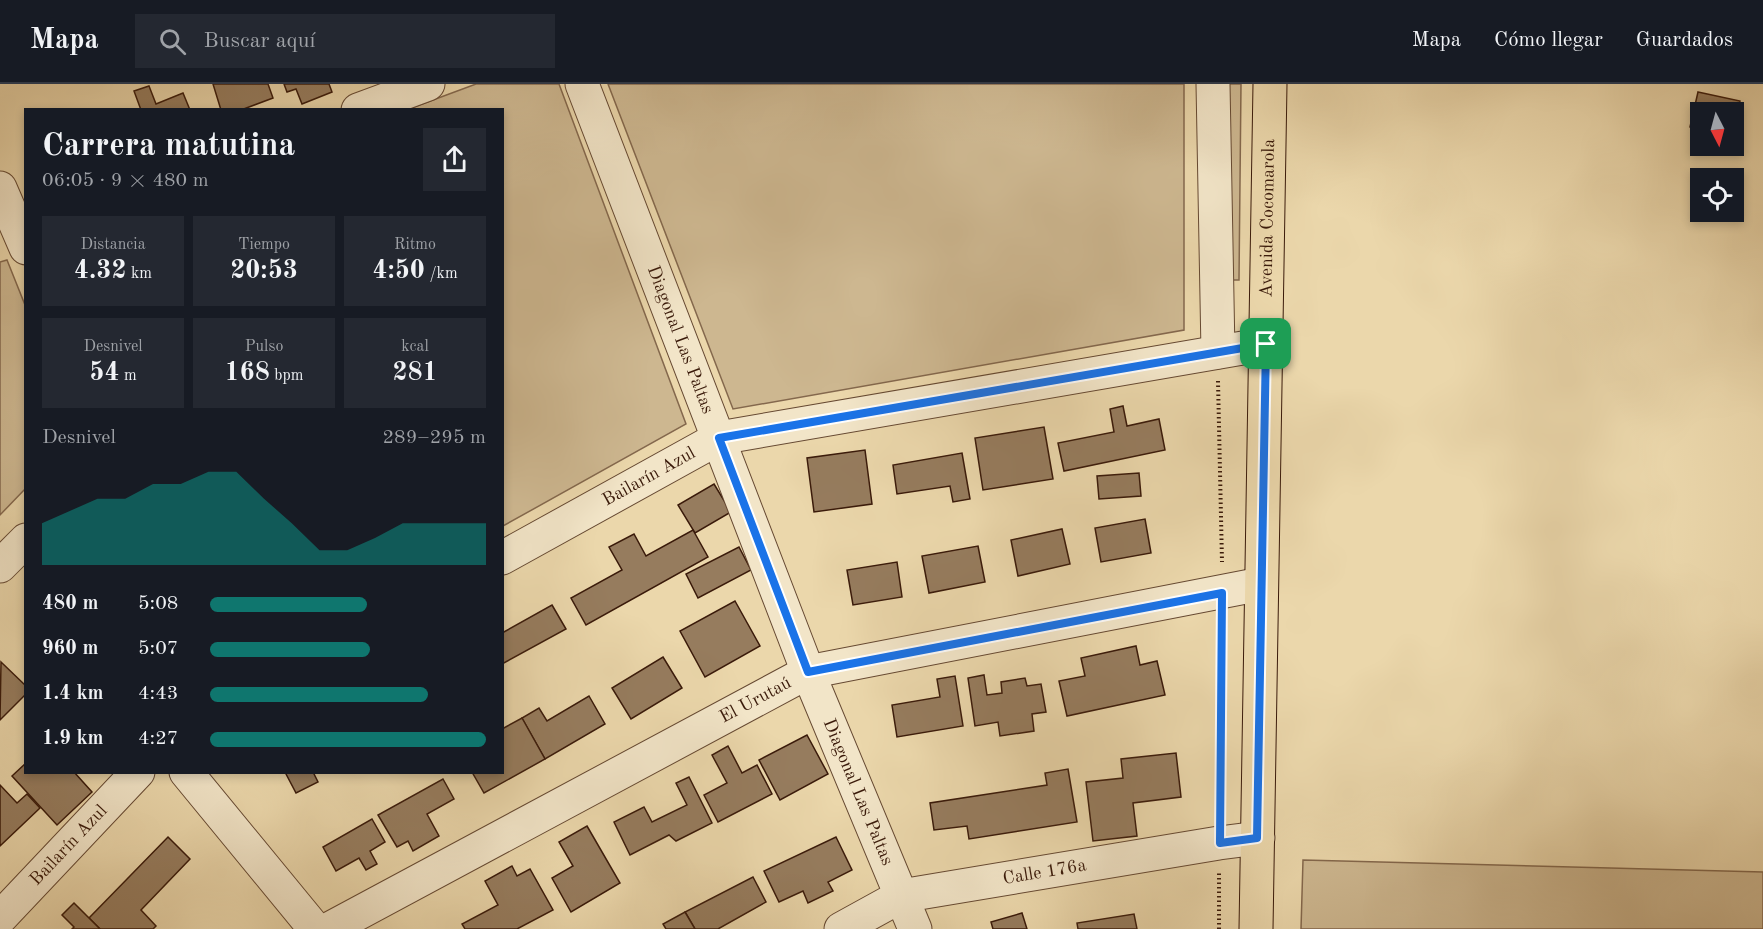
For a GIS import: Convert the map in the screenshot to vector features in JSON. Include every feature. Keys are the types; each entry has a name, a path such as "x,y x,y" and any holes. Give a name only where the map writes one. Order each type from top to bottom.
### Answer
{"main road":[{"name":"Avenida Cocomarola","path":"1256,929 1270,84"}],"street":[{"path":"363,108 428,84"},
{"name":"Diagonal Las Paltas","path":"582,84 808,672 915,929"},
{"path":"1214,84 1218,352"},
{"path":"0,188 17,238"},
{"name":"Bailarín Azul","path":"504,557 719,438 1266,344"},
{"path":"0,566 24,542"},
{"name":"El Urutaú","path":"329,929 808,672 1261,584"},
{"name":"Bailarín Azul","path":"0,918 136,774"},
{"path":"188,774 315,929"},
{"name":"Calle 176a","path":"841,929 901,896 1257,838"}],"path":[{"path":"1218,352 1222,593 1219,929"}],"shaded area":[{"path":"476,84 559,84 686,424 504,525 504,108 411,108"},
{"path":"608,84 1184,84 1184,330 733,409"},
{"path":"1221,84 1241,84 1239,280 1219,280"},
{"path":"7,260 24,302 24,490 0,515 0,262"},
{"path":"1303,860 1763,872 1763,929 1301,929"}],"building":[{"path":"213,84 268,84 273,98 246,108 220,108"},
{"path":"284,84 329,84 332,92 302,104 296,89 287,92"},
{"path":"149,86 156,104 183,93 189,108 140,108 134,91"},
{"path":"1698,92 1740,101 1740,102 1696,102"},
{"path":"1123,406 1127,426 1159,419 1165,450 1064,471 1058,443 1114,432 1110,409"},
{"path":"1044,427 1053,479 983,490 975,438"},
{"path":"865,450 872,504 814,512 807,458"},
{"path":"962,453 970,499 953,502 950,486 897,494 893,465"},
{"path":"1139,473 1141,496 1099,499 1097,476"},
{"path":"714,484 731,512 695,533 678,505"},
{"path":"1145,519 1151,553 1101,562 1095,528"},
{"path":"1062,529 1070,564 1018,576 1011,540"},
{"path":"693,530 708,557 586,625 571,598 622,570 609,547 634,534 646,556"},
{"path":"978,546 985,582 929,593 922,556"},
{"path":"739,547 751,570 698,598 686,574"},
{"path":"897,562 902,597 853,605 847,570"},
{"path":"735,601 760,646 705,677 680,631"},
{"path":"552,605 566,629 504,663 504,632"},
{"path":"1136,646 1140,665 1157,661 1165,695 1067,716 1059,681 1085,676 1081,658"},
{"path":"663,657 682,688 631,719 612,688"},
{"path":"1,662 24,684 24,696 0,720"},
{"path":"984,675 987,695 1002,693 1001,682 1025,678 1027,686 1041,684 1046,712 1032,714 1034,731 1000,736 998,722 975,726 968,678"},
{"path":"955,676 963,726 897,737 892,705 940,697 937,679"},
{"path":"589,696 605,724 545,759 522,718 539,708 547,721"},
{"path":"522,718 545,759 484,793 473,774 504,774 504,728"},
{"path":"807,735 828,774 780,800 759,760"},
{"path":"728,746 742,773 757,765 772,794 718,822 704,795 727,783 712,755"},
{"path":"1176,753 1181,797 1133,803 1137,836 1093,841 1086,782 1123,778 1121,759"},
{"path":"24,765 24,774 76,774 92,792 57,825 12,776"},
{"path":"1068,769 1077,822 969,839 967,826 934,830 930,803 1047,785 1045,773"},
{"path":"286,774 314,774 318,782 296,793"},
{"path":"689,777 712,823 676,841 669,835 630,855 614,822 644,807 652,822 687,805 676,783"},
{"path":"443,779 454,799 427,814 439,836 413,851 408,841 397,847 378,815"},
{"path":"0,785 17,803 27,794 40,808 0,846"},
{"path":"372,819 385,842 370,851 377,864 366,870 359,858 336,871 323,847"},
{"path":"587,826 620,883 571,912 552,878 573,866 559,842"},
{"path":"168,837 190,859 141,910 156,926 153,929 100,929 89,918"},
{"path":"836,837 852,870 828,882 833,891 808,903 803,891 779,902 764,871"},
{"path":"512,866 517,876 530,869 553,910 517,929 465,929 462,924 498,905 485,881"},
{"path":"753,877 766,902 718,929 695,929 685,912"},
{"path":"74,903 100,929 72,929 74,927 62,915"},
{"path":"685,912 695,929 666,929 663,924"},
{"path":"1022,913 1027,929 993,929 991,922"},
{"path":"1134,914 1137,929 1078,929 1077,923"}],"route":[{"path":"1266,344 1257,838 1220,843 1222,593 808,672 719,438 1266,344"}]}
